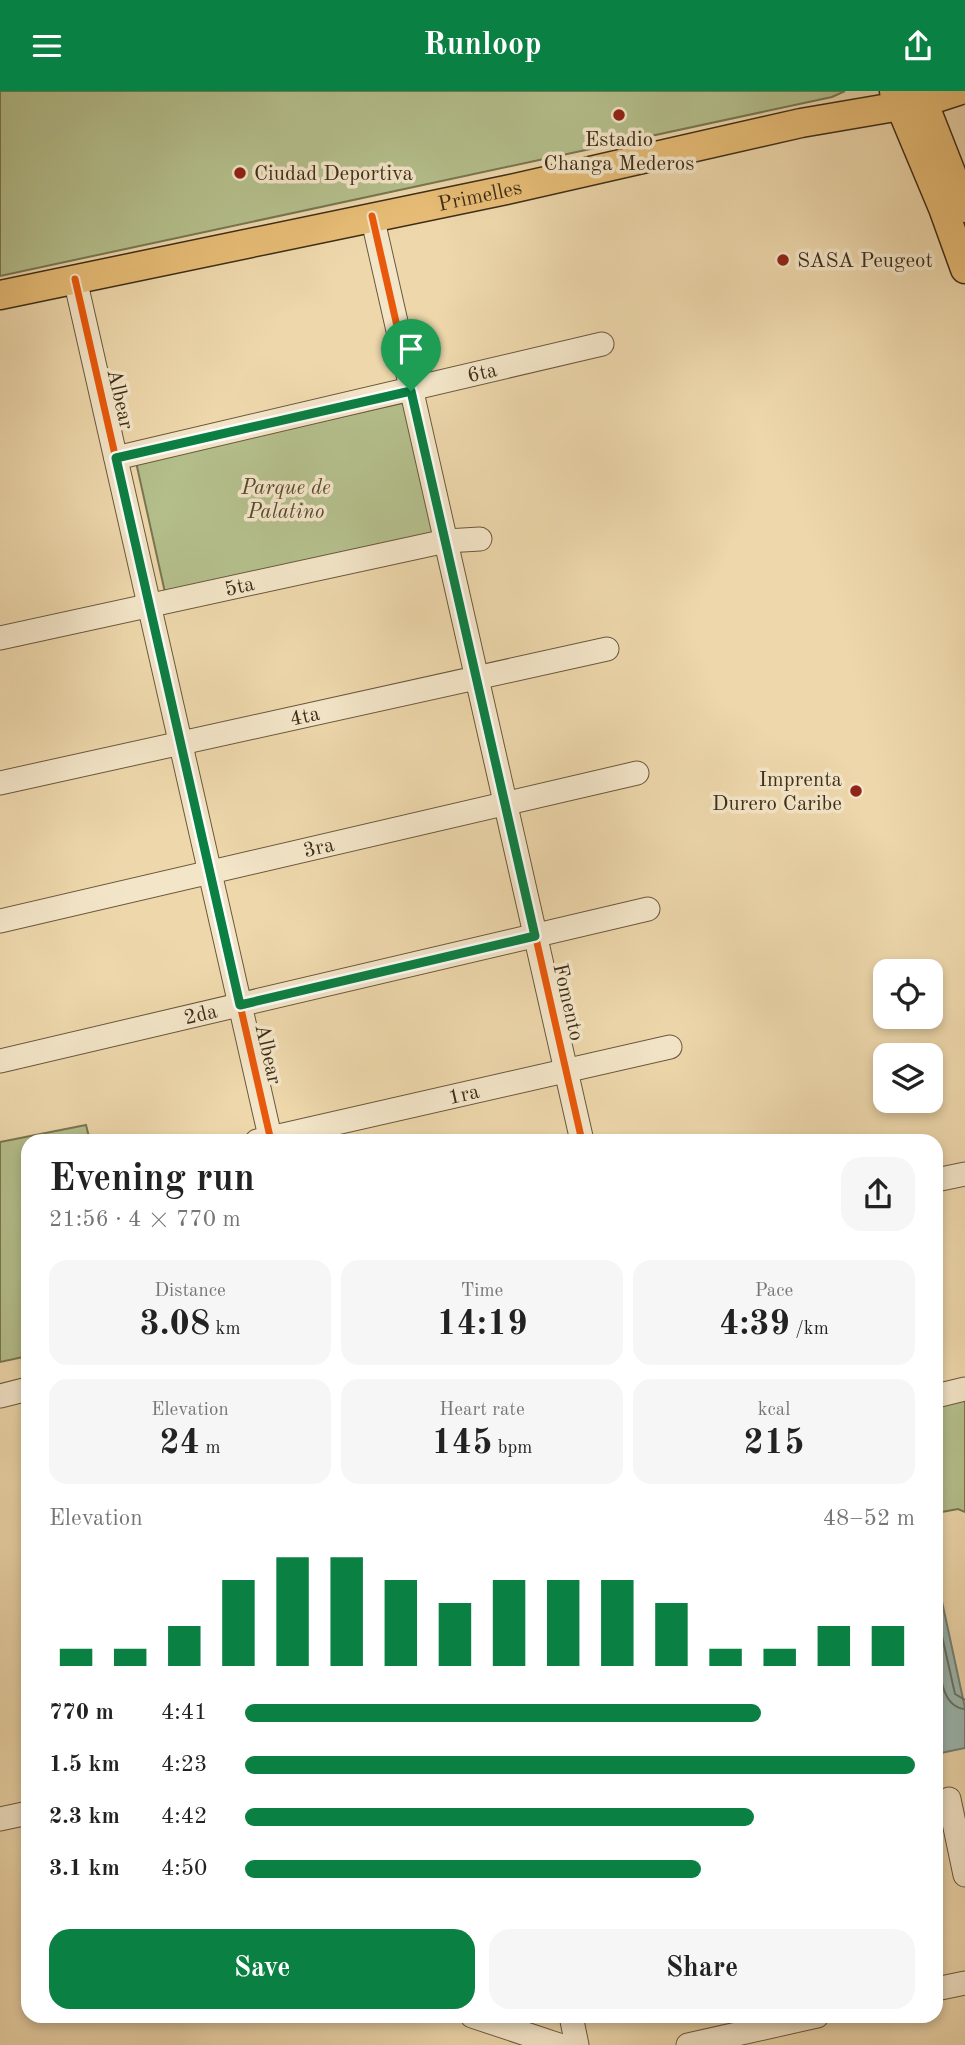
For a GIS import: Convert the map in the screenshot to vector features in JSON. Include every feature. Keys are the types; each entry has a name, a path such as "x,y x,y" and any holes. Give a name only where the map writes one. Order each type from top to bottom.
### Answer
{"main road":[{"name":"Primelles","path":"0,295 909,97 958,91"},
{"path":"909,97 965,208"},
{"path":"909,97 965,269"}],"street":[{"name":"Fomento","path":"372,216 580,1134"},
{"name":"Albear","path":"75,279 240,1005 264,1134"},
{"name":"6ta","path":"116,458 411,391 602,344"},
{"name":"5ta","path":"0,638 446,541 480,539"},
{"name":"4ta","path":"0,783 607,649"},
{"name":"3ra","path":"0,921 637,773"},
{"name":"2da","path":"0,1061 648,909"},
{"name":"1ra","path":"291,1134 670,1047"},
{"path":"943,1179 965,1174"},
{"path":"943,1394 965,1389"},
{"path":"0,1396 21,1391"},
{"path":"950,1799 965,1875"},
{"path":"0,1819 21,1814"},
{"path":"943,1988 965,1983"},
{"path":"493,2023 559,2045"},
{"path":"572,2023 577,2045"},
{"path":"688,2045 784,2028"}],"green space":[{"name":"Ciudad Deportiva","path":"0,91 845,91 832,97 0,276"},
{"name":"Parque de Palatino","path":"407,402 437,536 166,597 136,462"},
{"path":"86,1125 88,1134 40,1134"},
{"path":"21,1138 21,1358 0,1362 0,1142"},
{"path":"965,1399 965,1512 958,1509 943,1512 943,1404"}],"water":[{"path":"943,1606 965,1708 965,1748 943,1753"}],"cycle path":[{"path":"372,216 580,1134"},
{"path":"75,279 269,1134"}],"place":[{"name":"Estadio Changa Mederos","path":"619,115"},
{"name":"Ciudad Deportiva","path":"240,173"},
{"name":"SASA Peugeot","path":"783,260"},
{"name":"Imprenta Durero Caribe","path":"856,791"}],"route":[{"path":"411,391 535,936 240,1005 116,458 214,433 411,391"}]}
